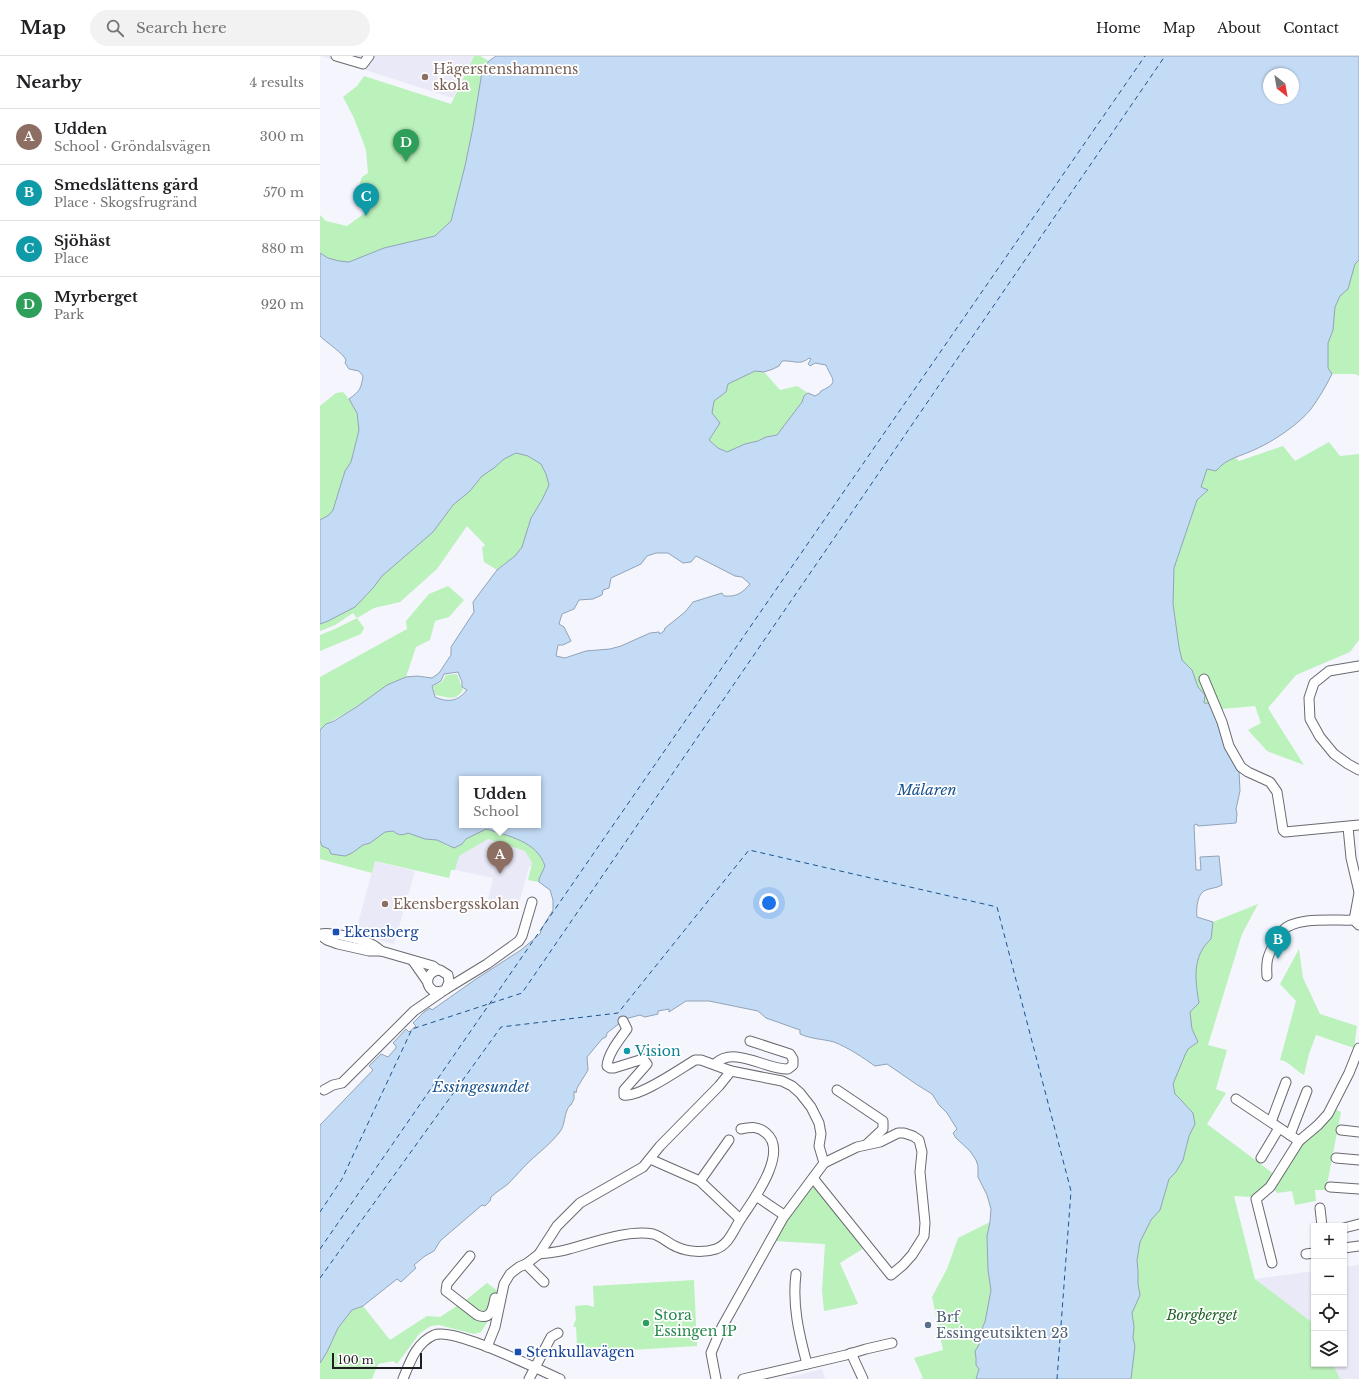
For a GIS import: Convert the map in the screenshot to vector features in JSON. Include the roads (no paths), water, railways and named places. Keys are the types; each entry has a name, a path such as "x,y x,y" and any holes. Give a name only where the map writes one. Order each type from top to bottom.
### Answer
{"street":[{"path":"336,56 364,64 369,56"},
{"path":"1359,666 1329,671 1314,683 1310,691 1309,698 1310,719 1320,737 1334,754 1359,770"},
{"path":"1204,679 1222,722 1229,746 1241,767 1248,772 1270,782 1275,787 1283,830 1287,833 1359,825"},
{"path":"1267,976 1266,964 1268,955 1282,931 1292,924 1311,921 1356,923 1359,893 1351,858 1348,827"},
{"path":"324,1090 333,1085 342,1083 414,1010 487,964 519,941 532,902"},
{"path":"320,935 327,933 365,942 381,951 433,966 448,975 463,979"},
{"path":"413,960 428,984 436,992 444,990 450,982 448,975"},
{"path":"428,1002 428,984 430,974 438,970"},
{"path":"623,1021 627,1029 607,1061 607,1066 614,1068 643,1059 647,1064 624,1090 624,1095 628,1096 641,1092 695,1060 715,1064 732,1071 782,1081 792,1086 800,1093 811,1107 819,1123 821,1134 819,1146 824,1163"},
{"path":"715,1064 719,1060 730,1056 744,1058 781,1069 788,1069 793,1065 793,1059 790,1054 750,1041"},
{"path":"1272,1263 1256,1199 1270,1187 1299,1141 1318,1125 1328,1114 1340,1092 1359,1048"},
{"path":"487,1347 495,1327 504,1284 510,1274 539,1254 556,1226 580,1203 643,1167 660,1146 732,1071"},
{"path":"1270,1122 1286,1082"},
{"path":"837,1090 883,1121 883,1129 866,1145"},
{"path":"1290,1135 1307,1091"},
{"path":"1236,1100 1299,1141"},
{"path":"539,1254 568,1250 598,1241 635,1233 653,1234 677,1247 695,1252 716,1249 730,1239 740,1219 756,1196 772,1165 775,1149 770,1137 763,1130 754,1127 741,1129"},
{"path":"1261,1158 1279,1128"},
{"path":"1341,1130 1359,1132"},
{"path":"716,1379 711,1353 715,1342 784,1215 824,1163 857,1147 880,1142 898,1133 904,1132 919,1140 922,1152 920,1172 925,1223 924,1236 912,1255 891,1275 813,1178"},
{"path":"700,1181 729,1140"},
{"path":"1336,1158 1359,1160"},
{"path":"650,1159 700,1181 740,1219"},
{"path":"1330,1187 1359,1190"},
{"path":"756,1196 784,1215"},
{"path":"1320,1208 1322,1223"},
{"path":"1347,1228 1359,1224"},
{"path":"1347,1248 1359,1246"},
{"path":"470,1256 447,1284 446,1290 454,1297 478,1315 483,1317 487,1316 492,1310 499,1286 504,1284"},
{"path":"526,1264 544,1282"},
{"path":"796,1274 794,1287 796,1322 807,1364"},
{"path":"529,1379 551,1337 558,1333"},
{"path":"403,1379 417,1348 426,1339 435,1334 453,1336 487,1347 560,1379"},
{"path":"744,1379 846,1356 851,1353 892,1343"},
{"path":"851,1353 863,1379"}],"water":[{"name":"Mälaren","path":"496,56 1359,56 1359,260 1355,264 1348,289 1340,296 1335,307 1333,330 1328,343 1328,368 1332,374 1311,409 1293,426 1263,446 1229,460 1216,471 1207,469 1201,487 1208,490 1197,500 1174,568 1173,604 1182,660 1192,670 1198,687 1205,695 1204,703 1210,703 1239,771 1240,791 1236,809 1236,823 1194,825 1196,870 1201,870 1200,857 1219,856 1222,885 1203,892 1198,902 1197,917 1213,922 1211,939 1201,953 1196,968 1199,1003 1190,1012 1192,1029 1198,1042 1188,1049 1173,1084 1175,1094 1193,1113 1195,1124 1189,1136 1183,1160 1176,1172 1169,1179 1160,1210 1151,1220 1140,1242 1137,1260 1140,1295 1132,1313 1134,1327 1133,1338 1135,1346 1131,1379 976,1379 979,1369 976,1365 975,1351 981,1340 991,1290 988,1270 987,1236 991,1209 987,1195 978,1177 978,1166 976,1160 970,1151 956,1138 953,1133 957,1129 947,1113 939,1105 932,1094 887,1064 875,1066 840,1044 800,1034 800,1030 766,1018 758,1011 709,1001 686,1001 669,1012 669,1009 658,1011 658,1014 645,1017 640,1015 625,1019 607,1033 606,1037 602,1039 587,1057 588,1070 577,1088 576,1093 574,1091 574,1099 566,1112 564,1123 556,1137 508,1184 495,1193 485,1206 482,1205 440,1241 434,1251 414,1265 416,1268 401,1282 397,1279 363,1306 352,1310 338,1328 320,1363 320,1125 373,1070 369,1066 381,1054 388,1057 396,1048 393,1043 406,1029 409,1032 416,1026 413,1023 424,1012 430,1008 432,1010 521,950 540,934 553,910 553,900 550,890 539,882 545,866 536,851 529,845 512,837 486,829 466,839 462,844 454,848 437,840 425,839 408,833 401,835 393,831 385,832 370,843 363,845 345,856 331,854 329,849 322,846 320,841 320,730 326,724 334,721 358,706 387,685 406,677 417,676 432,678 439,673 451,655 451,647 474,612 473,602 497,570 515,556 522,547 531,518 549,485 541,464 528,456 516,453 504,459 482,476 470,491 453,505 433,532 382,576 355,607 320,624 320,520 329,515 333,510 345,471 351,462 359,430 357,413 349,399 356,394 362,384 363,376 359,371 349,369 345,363 346,360 344,357 320,336 320,253 328,258 349,262 384,248 435,236 451,221 473,127 482,72 489,61","holes":["809,358 811,359 808,364 810,366 815,363 826,365 832,377 833,383 815,396 808,393 804,396 802,402 777,435 745,444 727,452 718,448 709,440 720,423 712,413 714,401 726,392 728,384 755,371 764,372 773,369 779,366 782,361 803,362","656,553 668,553 683,563 691,562 696,556 735,576 742,577 750,584 742,592 736,595 724,596 722,593 693,602 685,612 665,628 660,634 659,632 650,633 621,646 610,649 586,651 565,658 556,656 558,645 563,645 571,641 564,627 559,624 562,614 574,609 579,600 593,599 602,595 603,590 609,588 611,578 641,564 647,556","458,672 462,682 462,687 467,690 464,694 453,700 445,700 435,697 432,686 441,681 444,674"]}],"place":[{"name":"Hägerstenshamnens skola","path":"425,77"},
{"name":"Myrberget","path":"406,162"},
{"name":"Sjöhäst","path":"366,216"},
{"name":"Udden","path":"500,874"},
{"name":"Ekensbergsskolan","path":"385,904"},
{"name":"Ekensberg","path":"336,932"},
{"name":"Smedslättens gård","path":"1278,959"},
{"name":"Vision","path":"627,1051"},
{"name":"Stora Essingen IP","path":"646,1323"},
{"name":"Brf Essingeutsikten 23","path":"928,1325"},
{"name":"Stenkullavägen","path":"518,1352"}],"water label":[{"name":"Essingesundet","path":"481,1086"}],"park label":[{"name":"Borgberget","path":"1202,1315"}]}
